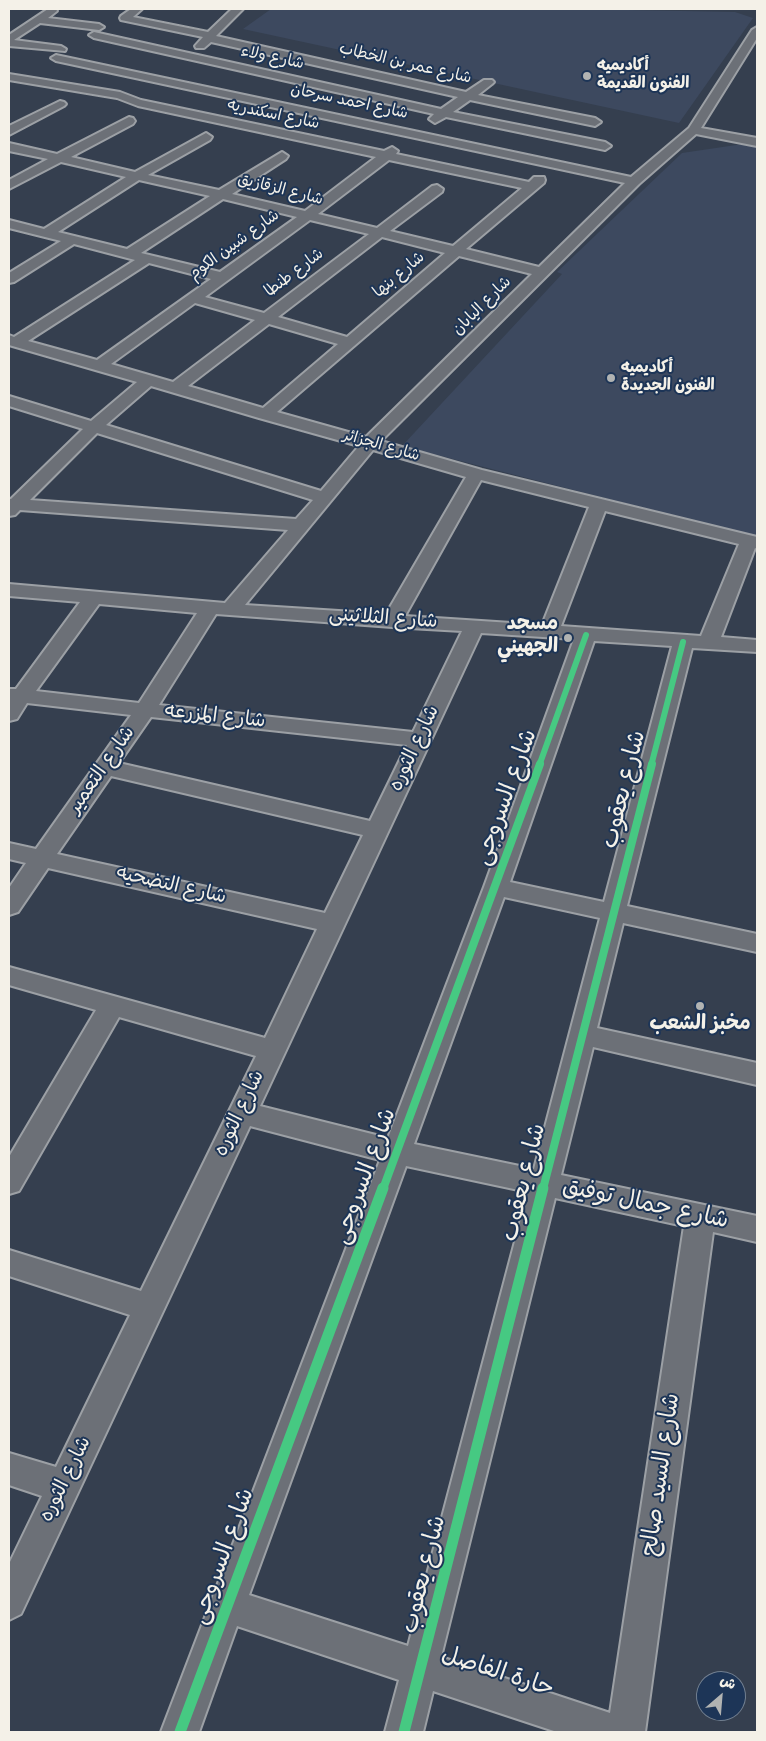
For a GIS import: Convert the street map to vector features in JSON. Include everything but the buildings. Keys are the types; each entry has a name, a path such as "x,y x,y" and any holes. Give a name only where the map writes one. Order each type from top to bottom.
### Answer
{"street":[{"path":"9,39 55,9"},
{"name":"شارع عمر بن الخطاب","path":"137,9 125,18 468,96 595,122"},
{"path":"128,99 157,79 210,37 238,9"},
{"name":"شارع ولاء","path":"40,20 96,31 179,62 605,146"},
{"name":"شارع اليابان","path":"221,608 301,525 369,444 634,181 694,130 757,30"},
{"name":"شارع احمد سرحان","path":"9,43 157,79 634,181"},
{"name":"شارع اسكندريه","path":"9,77 120,95 147,105 532,186"},
{"name":"شارع شبين الكوم","path":"99,366 307,216 414,133 488,82"},
{"path":"9,131 60,104"},
{"path":"16,111 38,116"},
{"path":"9,185 129,122"},
{"path":"694,130 757,142"},
{"path":"47,233 138,175 206,137"},
{"name":"شارع الزقازيق","path":"9,147 138,175 543,272"},
{"path":"129,254 282,156"},
{"name":"شارع بنها","path":"265,414 558,164"},
{"name":"شارع طنطا","path":"175,388 437,189"},
{"path":"9,224 222,278"},
{"path":"9,278 72,240"},
{"path":"13,341 147,258"},
{"path":"193,298 349,342"},
{"name":"شارع الجزائر","path":"13,341 476,474 753,542"},
{"path":"11,507 94,427 148,380"},
{"path":"9,401 323,497"},
{"path":"392,621 476,474"},
{"path":"549,632 599,504"},
{"path":"11,507 301,525"},
{"name":"شارع يعقوب","path":"404,1732 615,913 695,643 753,542"},
{"name":"شارع الثلاثينى","path":"9,590 392,621 757,646"},
{"path":"9,714 15,695 94,597"},
{"name":"شارع التعمير","path":"9,906 145,710 221,608"},
{"name":"شارع الثوره","path":"9,1602 474,627"},
{"name":"شارع السروجى","path":"180,1732 496,887 586,635"},
{"name":"شارع المزرعه","path":"15,695 421,740"},
{"path":"105,767 377,831"},
{"name":"شارع التضحيه","path":"9,851 334,924"},
{"path":"496,887 615,913 756,937"},
{"path":"9,976 272,1050"},
{"path":"9,1182 113,1004"},
{"path":"583,1035 757,1074"},
{"name":"شارع جمال توفيق","path":"242,1113 396,1152 757,1229"},
{"name":"شارع السيد صالح","path":"626,1732 700,1217"},
{"path":"9,1263 150,1308"},
{"path":"9,1469 63,1486"},
{"name":"حارة الفاصل","path":"227,1605 612,1732"}],"shaded area":[{"name":"أكاديميه الفنون القديمة","path":"271,9 576,9 735,12 753,18 679,123 243,29"},
{"name":"أكاديميه الفنون الجديدة","path":"743,144 757,146 757,537 402,446 562,274 557,272 682,153"}],"cycle path":[{"path":"180,1732 496,887 586,635"},
{"path":"404,1732 683,642"}],"place":[{"name":"أكاديميه الفنون القديمة","path":"587,76"},
{"name":"أكاديميه الفنون الجديدة","path":"611,378"},
{"name":"مسجد الجهيني","path":"568,638"},
{"name":"مخبز الشعب","path":"700,1006"}]}
